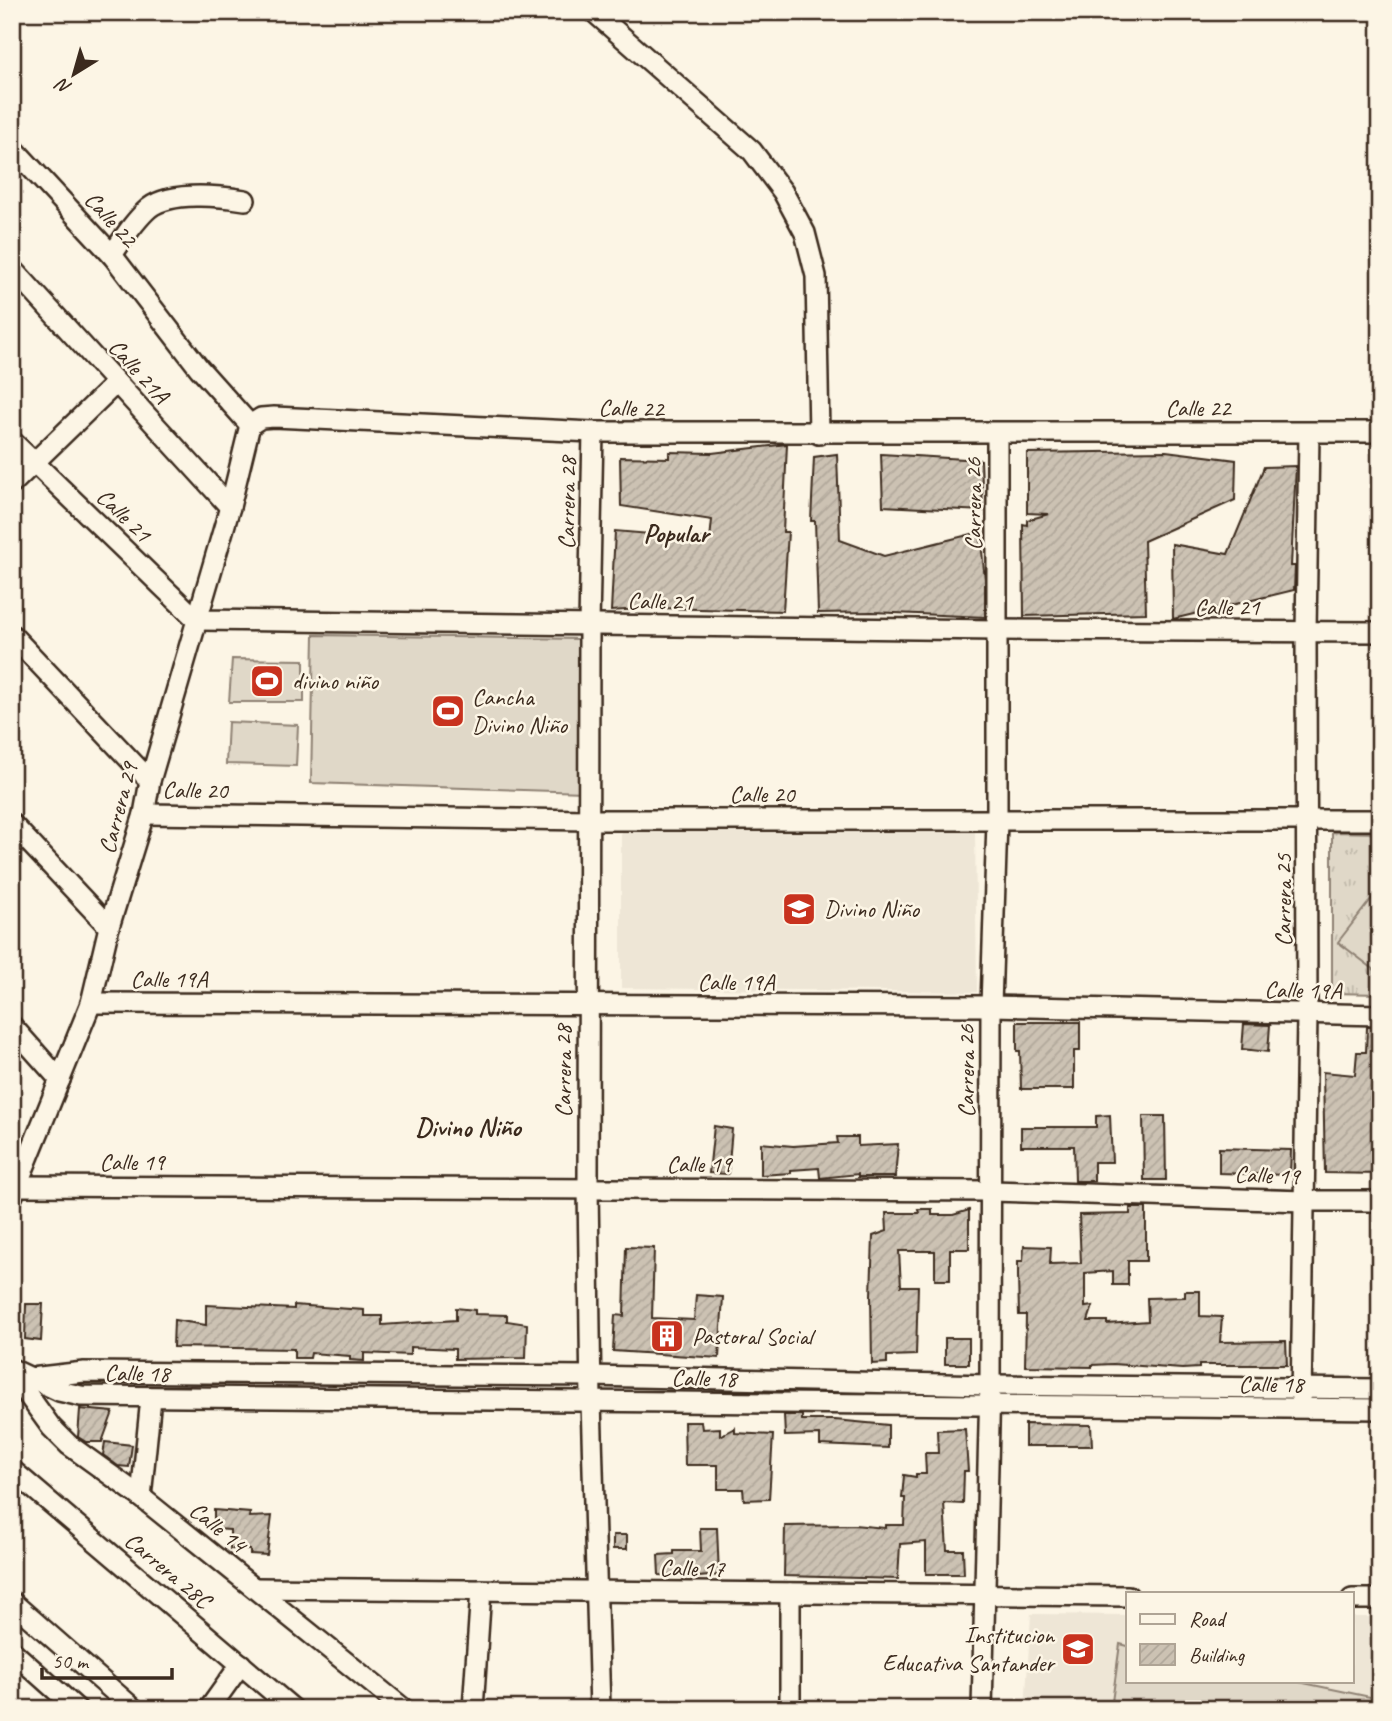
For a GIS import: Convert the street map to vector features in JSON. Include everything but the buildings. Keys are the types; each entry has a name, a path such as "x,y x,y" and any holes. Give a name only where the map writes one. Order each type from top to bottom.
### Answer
{"street":[{"path":"594,12 752,151 783,192 800,223 816,276 820,434"},
{"name":"Calle 22","path":"12,147 112,255 199,368 250,425 261,418 274,417 593,432 1380,432"},
{"path":"112,255 132,226 150,207 170,198 244,200"},
{"name":"Calle 21A","path":"12,268 230,507"},
{"path":"12,484 116,383"},
{"name":"Carrera 29","path":"15,1191 91,1003 109,927 144,814 150,781 230,507 250,425"},
{"name":"Carrera 28","path":"593,432 589,625 588,1188 590,1376 600,1709"},
{"name":"Carrera 25","path":"1301,1409 1307,1015 1306,632 1309,433"},
{"name":"Carrera 26","path":"982,1709 990,1385 990,1006 997,821 997,434"},
{"name":"Calle 21","path":"12,441 197,620 1380,632"},
{"name":"Calle 20","path":"12,635 150,781"},
{"name":"Calle 20","path":"144,814 590,820 1380,820"},
{"path":"12,824 109,927"},
{"name":"Calle 19A","path":"91,1003 588,1007 990,1006 1380,1015"},
{"path":"12,1026 60,1080"},
{"name":"Calle 19","path":"15,1191 588,1188 991,1191 1380,1201"},
{"name":"Calle 18","path":"19,1374 84,1372 590,1376 990,1385 1380,1389"},
{"name":"Calle 18","path":"19,1374 59,1391 81,1396 151,1398 1380,1409"},
{"name":"Calle 14","path":"19,1374 51,1427 69,1445 141,1497 404,1709"},
{"path":"141,1497 151,1398"},
{"name":"Carrera 28C","path":"12,1470 290,1708"},
{"name":"Calle 17","path":"255,1588 1126,1596"},
{"path":"473,1709 481,1590"},
{"path":"790,1593 790,1709"},
{"path":"1354,1599 1380,1599"},
{"path":"12,1602 134,1709"},
{"path":"12,1651 67,1705"},
{"path":"209,1709 241,1664"}],"shaded area":[{"name":"Divino Niño","path":"621,826 975,829 977,992 621,988"},
{"name":"Institucion Educativa Santander","path":"1031,1614 1126,1615 1126,1682 1354,1682 1354,1617 1380,1617 1380,1709 1025,1709"}],"green space":[{"name":"Cancha Divino Niño","path":"314,635 582,639 584,792 311,783"},
{"name":"divino niño","path":"232,659 304,660 304,702 229,702"},
{"name":"divino niño","path":"228,722 298,725 296,766 226,764"},
{"path":"1332,832 1380,833 1380,994 1332,993"},
{"path":"1380,888 1380,974 1338,942"},
{"path":"1120,1644 1126,1646 1126,1682 1299,1682 1380,1699 1380,1709 1111,1709"}],"place":[{"name":"divino niño","path":"267,681"},
{"name":"Cancha Divino Niño","path":"448,711"},
{"name":"Divino Niño","path":"799,909"},
{"name":"Pastoral Social","path":"667,1336"},
{"name":"Institucion Educativa Santander","path":"1078,1649"}],"district":[{"name":"Popular","path":"676,533"},
{"name":"Divino Niño","path":"468,1127"}]}
